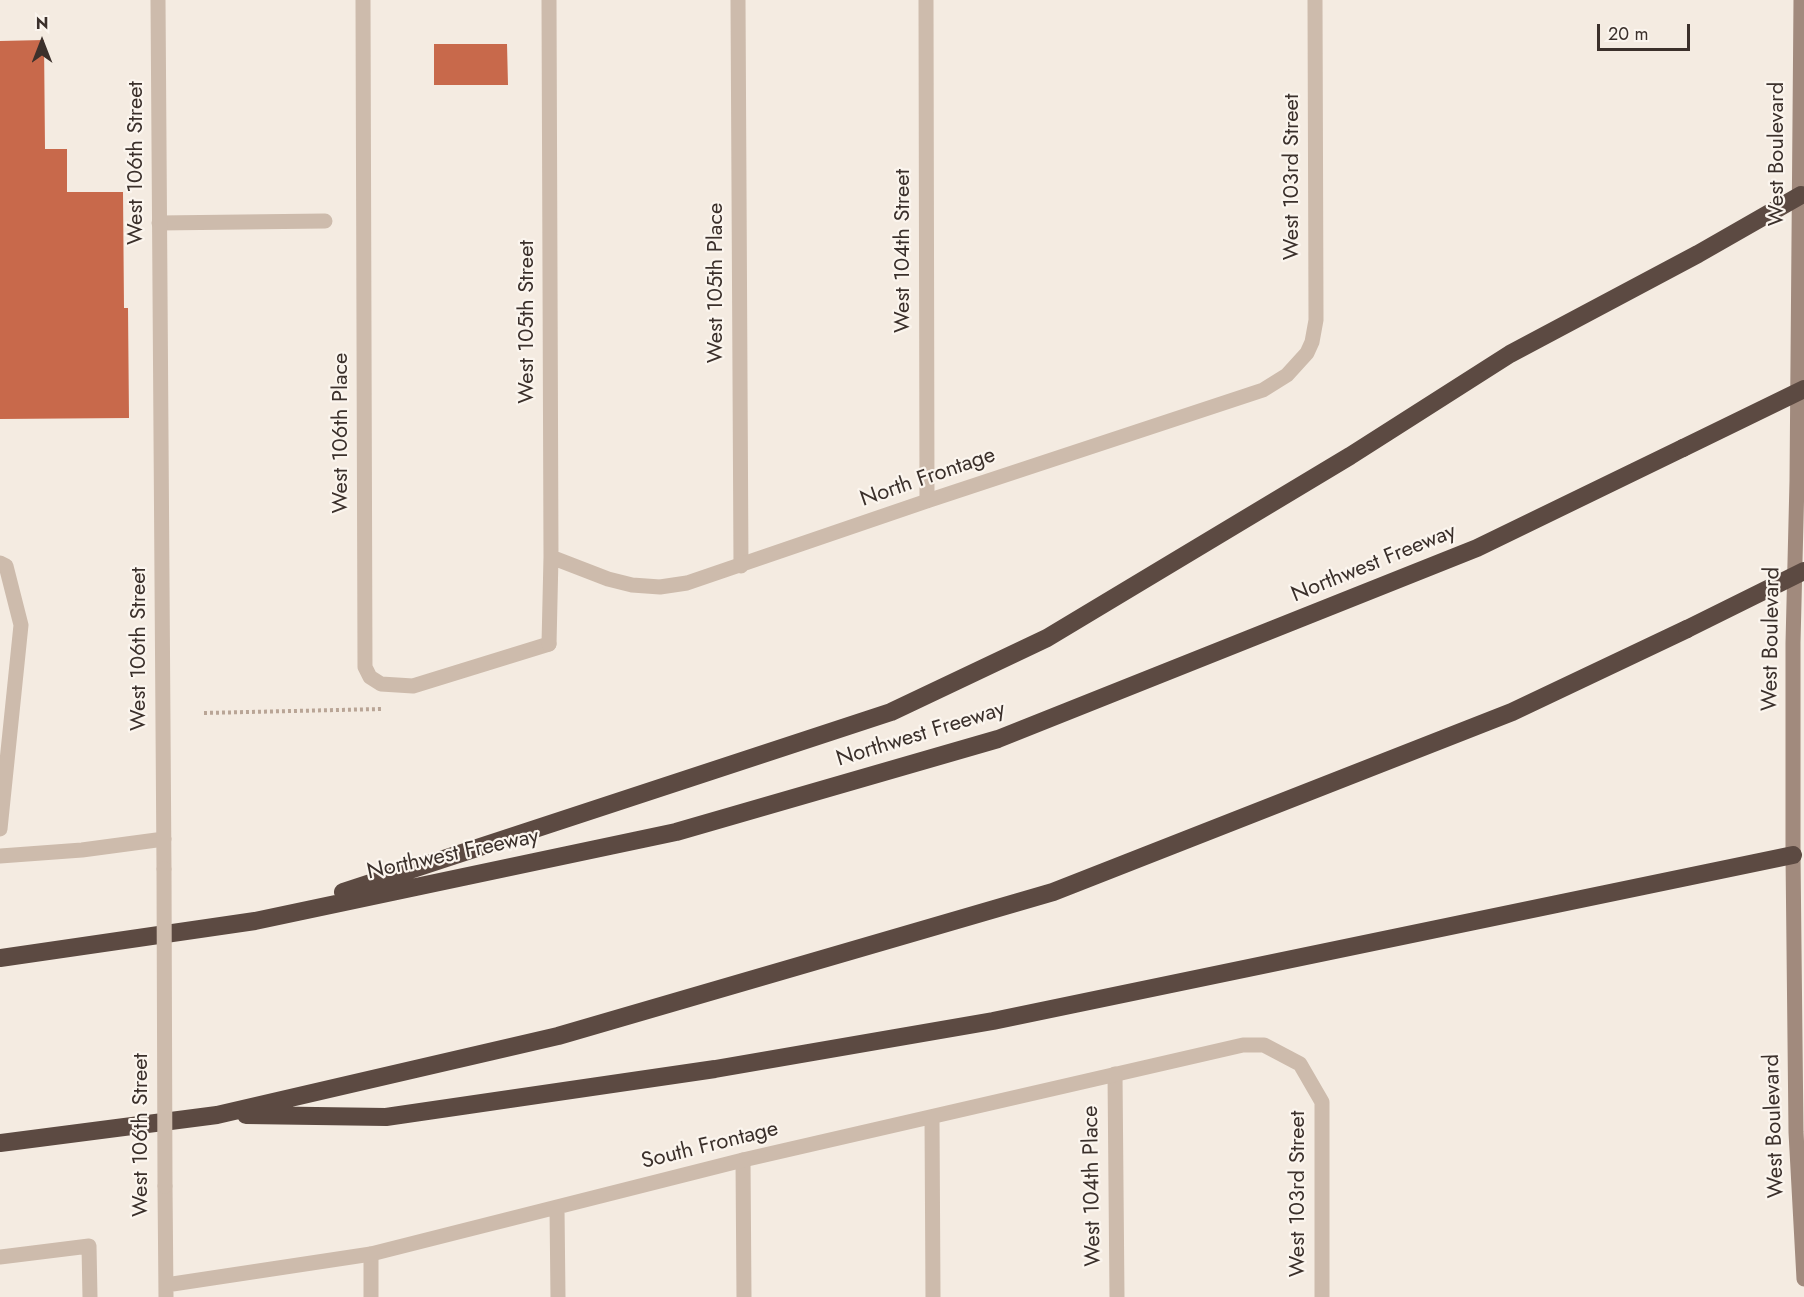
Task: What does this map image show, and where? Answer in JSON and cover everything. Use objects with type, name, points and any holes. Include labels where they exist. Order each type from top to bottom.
[{"type":"highway","points":[[255,921],[891,712],[1047,638],[1331,468],[1510,354],[1698,254],[1801,195]]},
{"type":"highway","name":"Northwest Freeway","points":[[0,958],[255,921],[676,832],[998,738],[1477,548],[1804,389]]},
{"type":"highway","points":[[0,1143],[217,1115],[558,1036],[1053,892],[1512,712],[1804,571]]},
{"type":"highway","points":[[217,1115],[386,1117],[715,1069],[993,1021],[1793,855]]},
{"type":"main road","name":"West Boulevard","points":[[1801,0],[1801,195],[1793,643],[1793,855],[1796,1132],[1804,1279]]},
{"type":"street","name":"West 106th Street","points":[[158,0],[166,1291]]},
{"type":"street","name":"West 106th Place","points":[[363,0],[365,667],[370,677],[381,684],[413,686],[549,644]]},
{"type":"street","name":"West 105th Street","points":[[549,0],[551,557],[549,644]]},
{"type":"street","name":"West 105th Place","points":[[738,0],[741,566]]},
{"type":"street","name":"West 104th Street","points":[[926,0],[927,501]]},
{"type":"street","name":"West 103rd Street","points":[[1306,353],[1315,331],[1317,309],[1315,0]]},
{"type":"street","points":[[159,223],[325,221]]},
{"type":"street","name":"North Frontage","points":[[551,557],[608,579],[646,587],[680,585],[1263,390],[1287,375],[1306,353]]},
{"type":"street","points":[[0,563],[6,566],[21,625],[0,829]]},
{"type":"street","points":[[0,856],[82,850],[164,839]]},
{"type":"street","name":"South Frontage","points":[[166,1291],[371,1254],[743,1160],[1243,1045],[1264,1045]]},
{"type":"street","name":"West 103rd Street","points":[[1264,1045],[1300,1064],[1322,1102],[1322,1297]]},
{"type":"street","name":"West 104th Place","points":[[1115,1074],[1117,1297]]},
{"type":"street","points":[[932,1117],[933,1297]]},
{"type":"street","points":[[743,1160],[744,1297]]},
{"type":"street","points":[[557,1208],[558,1297]]},
{"type":"street","points":[[0,1257],[88,1246],[90,1297]]},
{"type":"street","points":[[371,1254],[371,1297]]},
{"type":"path","points":[[204,713],[391,708]]},
{"type":"building","points":[[44,40],[45,149],[67,149],[67,192],[123,192],[124,308],[128,308],[129,418],[0,419],[0,41]]},
{"type":"building","points":[[434,44],[507,44],[508,85],[434,85]]}]
